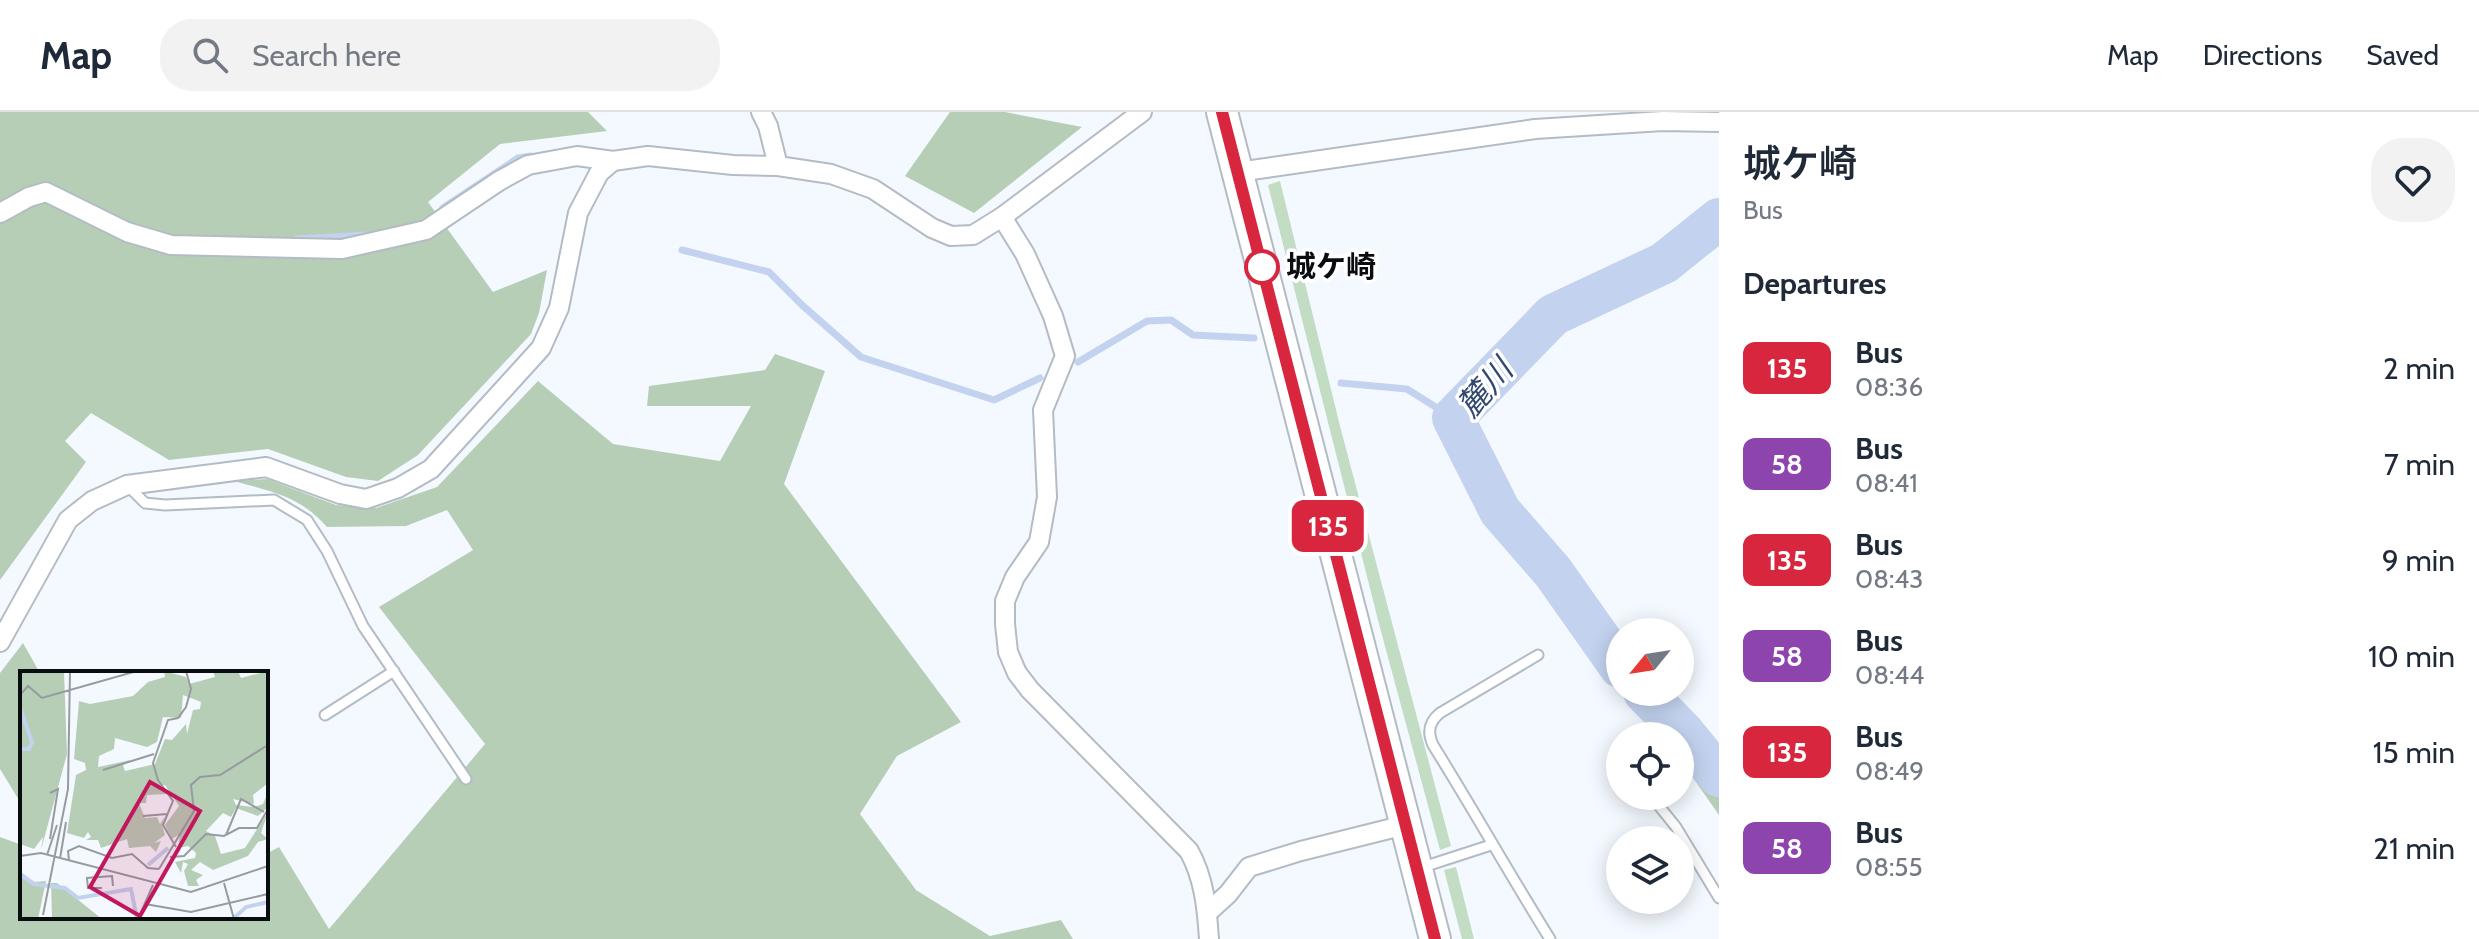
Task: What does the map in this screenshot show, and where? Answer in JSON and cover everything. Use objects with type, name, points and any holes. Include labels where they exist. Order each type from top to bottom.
[{"type":"main road","points":[[1222,112],[1435,939]]},
{"type":"street","points":[[761,112],[768,126],[778,166]]},
{"type":"street","points":[[0,213],[29,197],[46,192],[127,232],[171,245],[342,249],[426,230],[528,165],[577,156],[613,161],[648,156],[733,165],[778,166],[831,174],[873,189],[932,228],[951,236],[973,235],[1002,217],[1142,112]]},
{"type":"street","points":[[1238,172],[1532,121],[1712,122]]},
{"type":"street","points":[[0,642],[68,520],[92,501],[127,485],[266,467],[340,494],[366,499],[398,488],[431,469],[541,348],[559,308],[578,213],[599,173],[613,161]]},
{"type":"street","points":[[1002,217],[1025,254],[1047,303],[1065,356],[1043,410],[1047,497],[1039,542],[1015,577],[1005,601],[1008,652],[1017,673],[1030,690],[1189,851],[1199,871],[1209,939]]},
{"type":"street","points":[[1207,913],[1228,894],[1249,867],[1405,825]]},
{"type":"lane","points":[[127,485],[145,503],[165,505],[274,500],[307,520],[327,551],[363,626],[466,779]]},
{"type":"lane","points":[[1538,655],[1440,713],[1429,733],[1491,845],[1550,939]]},
{"type":"lane","points":[[325,715],[394,671]]},
{"type":"lane","points":[[1662,810],[1719,898]]},
{"type":"lane","points":[[1417,869],[1491,845]]},
{"type":"green space","points":[[0,112],[588,112],[607,131],[500,144],[428,202],[493,292],[547,270],[539,313],[531,334],[418,455],[378,481],[346,477],[268,449],[169,460],[91,413],[65,441],[86,462],[0,580]]},
{"type":"green space","points":[[950,112],[1005,112],[1082,127],[974,213],[905,176]]},
{"type":"green space","points":[[1280,181],[1340,426],[1451,846],[1440,850],[1379,624],[1268,185]]},
{"type":"green space","points":[[775,354],[825,371],[784,484],[961,722],[897,756],[860,814],[916,890],[990,936],[1061,920],[1073,939],[0,939],[0,837],[20,844],[20,919],[268,919],[268,853],[279,847],[329,929],[485,744],[379,607],[473,550],[447,510],[406,526],[327,527],[296,502],[234,481],[267,479],[336,505],[376,508],[437,487],[538,381],[613,444],[720,461],[751,406],[647,406],[649,386],[765,370]]},
{"type":"green space","points":[[23,643],[39,671],[20,671],[20,802],[0,769],[0,673]]},
{"type":"green space","points":[[1700,768],[1719,792],[1719,815],[1694,779],[1694,770]]},
{"type":"green space","points":[[1456,867],[1474,939],[1462,939],[1444,870]]},
{"type":"waterway","points":[[443,208],[518,158],[531,156]]},
{"type":"waterway","name":"麓川","points":[[1606,647],[1553,572],[1500,511],[1453,418],[1553,315],[1664,263],[1719,219]]},
{"type":"waterway","points":[[297,239],[368,235]]},
{"type":"waterway","points":[[682,250],[769,272],[861,357],[994,400],[1040,378]]},
{"type":"waterway","points":[[1078,362],[1147,321],[1171,320],[1193,335],[1254,338]]},
{"type":"waterway","points":[[1341,383],[1407,389],[1453,418]]},
{"type":"waterway","name":"麓川","points":[[1658,706],[1719,776]]},
{"type":"bus line","name":"135","points":[[1222,112],[1435,939]]},
{"type":"place","name":"城ケ崎","points":[[1262,267]]}]
